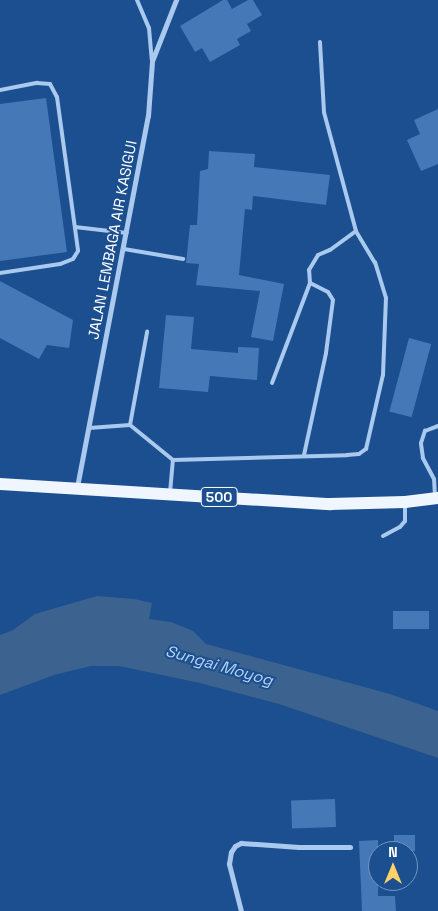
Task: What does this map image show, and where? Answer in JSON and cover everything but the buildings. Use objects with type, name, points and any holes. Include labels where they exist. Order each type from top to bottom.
[{"type":"main road","name":"500","points":[[0,484],[330,504],[405,502],[436,499]]},
{"type":"street","name":"JALAN LEMBAGA AIR KASIGUI","points":[[77,488],[148,116],[152,60],[176,0]]},
{"type":"street","points":[[242,911],[229,864],[231,852],[235,846],[242,843],[299,847],[350,847]]},
{"type":"lane","points":[[137,0],[149,28],[152,60]]},
{"type":"lane","points":[[89,428],[130,425],[173,460],[359,454],[366,449],[383,374],[386,298],[375,262],[356,231],[324,112],[320,42]]},
{"type":"lane","points":[[0,90],[37,84],[50,84],[57,97],[78,251],[72,259],[60,264],[0,273]]},
{"type":"lane","points":[[75,227],[127,233]]},
{"type":"lane","points":[[272,383],[310,283],[309,270],[318,255],[330,250],[356,231]]},
{"type":"lane","points":[[124,249],[183,259]]},
{"type":"lane","points":[[304,455],[333,310],[333,300],[328,292],[310,283]]},
{"type":"lane","points":[[130,425],[147,332]]},
{"type":"lane","points":[[436,499],[434,480],[423,458],[421,443],[425,431],[438,426]]},
{"type":"lane","points":[[170,494],[173,460]]},
{"type":"lane","points":[[383,536],[400,527],[405,521],[405,502]]},
{"type":"water","name":"Sungai Moyog","points":[[97,596],[134,599],[152,603],[149,619],[171,622],[193,631],[206,644],[390,694],[438,711],[438,758],[279,704],[200,683],[119,666],[91,666],[54,675],[0,695],[0,635],[13,630],[35,614]]}]
